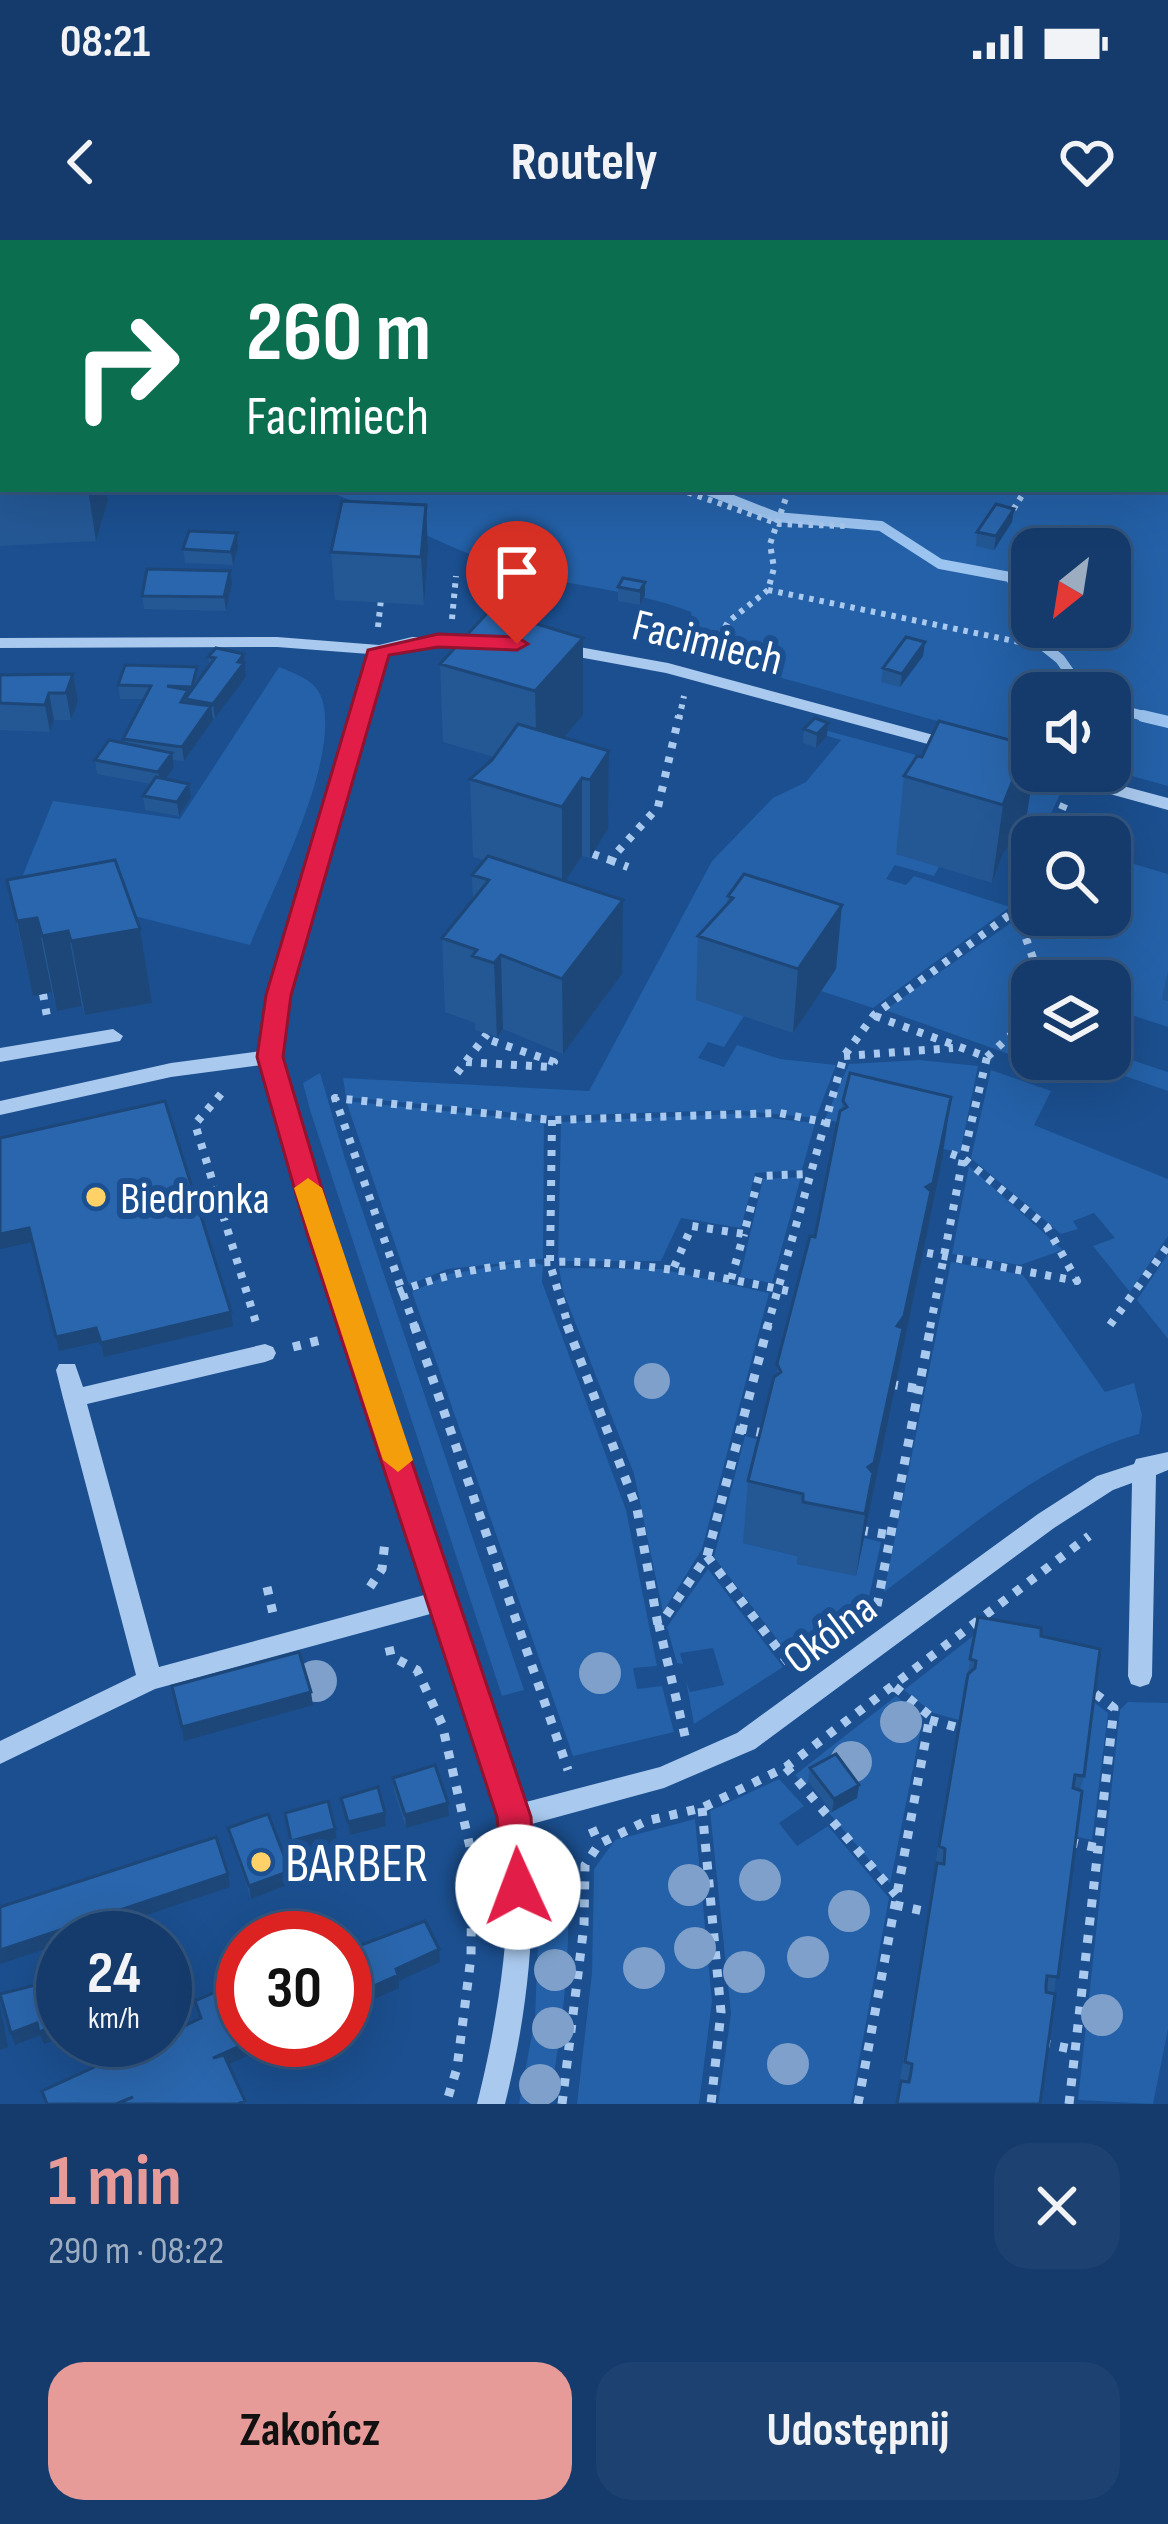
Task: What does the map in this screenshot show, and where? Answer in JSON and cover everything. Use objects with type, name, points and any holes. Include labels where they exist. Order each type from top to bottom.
[{"type":"street","points":[[0,643],[295,642],[379,650],[412,642],[508,643]]},
{"type":"street","name":"Facimiech","points":[[545,646],[967,749]]},
{"type":"street","points":[[379,650],[278,995],[270,1057],[321,1233],[514,1817],[519,1852],[516,1954],[491,2104]]},
{"type":"street","points":[[1124,792],[1168,804]]},
{"type":"street","points":[[0,1055],[113,1036]]},
{"type":"street","points":[[0,1108],[171,1070],[270,1057]]},
{"type":"street","points":[[74,1398],[265,1353]]},
{"type":"street","points":[[67,1370],[149,1680]]},
{"type":"street","points":[[1139,1676],[1143,1512],[1156,1463]]},
{"type":"street","name":"Okólna","points":[[514,1817],[705,1762],[764,1730],[1046,1521],[1105,1483],[1156,1463]]},
{"type":"street","points":[[0,1753],[149,1680],[445,1600]]},
{"type":"path","points":[[687,492],[779,524],[845,526]]},
{"type":"path","points":[[610,860],[658,807],[690,682],[728,622],[768,590],[774,568],[770,544],[789,492]]},
{"type":"path","points":[[1007,521],[1024,492]]},
{"type":"path","points":[[768,590],[880,608],[969,638],[1011,642]]},
{"type":"path","points":[[454,597],[465,599]]},
{"type":"path","points":[[378,623],[380,599]]},
{"type":"path","points":[[593,854],[628,867]]},
{"type":"path","points":[[659,1627],[707,1556],[820,1122],[844,1056],[874,1016],[1011,914]]},
{"type":"path","points":[[43,994],[50,1029]]},
{"type":"path","points":[[874,1016],[987,1057]]},
{"type":"path","points":[[876,1608],[963,1158],[987,1057],[1011,1035]]},
{"type":"path","points":[[457,1073],[486,1036],[554,1062],[550,1067],[466,1062]]},
{"type":"path","points":[[844,1056],[961,1047]]},
{"type":"path","points":[[220,1094],[195,1124],[265,1353]]},
{"type":"path","points":[[598,1844],[398,1292],[335,1098],[552,1120],[780,1113],[862,1131]]},
{"type":"path","points":[[552,1120],[550,1264],[555,1292],[637,1509],[685,1737]]},
{"type":"path","points":[[917,1251],[1077,1280],[1069,1250],[992,1176],[963,1158],[925,1144]]},
{"type":"path","points":[[731,1280],[759,1176],[825,1168]]},
{"type":"path","points":[[674,1267],[692,1226],[744,1234]]},
{"type":"path","points":[[1110,1325],[1168,1246]]},
{"type":"path","points":[[398,1292],[449,1271],[528,1260],[674,1267],[809,1296]]},
{"type":"path","points":[[328,1339],[334,1361]]},
{"type":"path","points":[[890,1384],[919,1389]]},
{"type":"path","points":[[739,1429],[775,1436]]},
{"type":"path","points":[[562,2104],[584,1925],[584,1865],[598,1844],[646,1821],[702,1808],[786,1767],[992,1615],[1106,1522],[1143,1512]]},
{"type":"path","points":[[379,1520],[385,1543],[382,1569],[369,1586],[391,1656],[417,1670],[442,1724],[472,1856],[471,1958],[457,2068],[446,2104]]},
{"type":"path","points":[[860,1530],[890,1535]]},
{"type":"path","points":[[707,1556],[794,1671]]},
{"type":"path","points":[[267,1586],[274,1620]]},
{"type":"path","points":[[992,1615],[1009,1628]]},
{"type":"path","points":[[1070,2104],[1114,1708],[1079,1681]]},
{"type":"path","points":[[895,1687],[929,1720],[963,1729]]},
{"type":"path","points":[[858,2104],[929,1720]]},
{"type":"path","points":[[786,1767],[896,1900],[933,1913]]},
{"type":"path","points":[[702,1808],[721,2012],[711,2104]]},
{"type":"path","points":[[1058,1840],[1098,1848]]},
{"type":"path","points":[[1031,2040],[1076,2050]]},
{"type":"shaded area","points":[[330,492],[1168,492],[1168,786],[1131,776],[1131,672],[1011,672],[1011,741],[695,654],[691,612],[502,566]]},
{"type":"shaded area","points":[[279,667],[305,679],[322,699],[322,755],[302,823],[250,945],[18,887],[53,801],[180,819]]},
{"type":"shaded area","points":[[817,728],[1011,781],[1011,792],[1060,794],[1050,816],[1011,816],[1011,828],[896,854],[940,865],[934,876],[895,865],[886,879],[906,885],[914,876],[1010,907],[873,1008],[821,991],[835,969],[696,999],[744,1016],[724,1047],[708,1042],[698,1058],[724,1067],[737,1045],[780,1059],[836,1065],[816,1118],[733,1110],[546,1116],[346,1097],[343,1078],[589,1091],[712,861],[773,798],[806,782],[841,740],[814,732]]},
{"type":"shaded area","points":[[1131,863],[1168,874],[1168,987],[1162,999],[1168,1001],[1168,1027],[1131,1015],[1131,960],[1011,960],[1011,1055],[885,1010],[1011,921],[1011,936],[1131,936]]},
{"type":"shaded area","points":[[920,1060],[978,1066],[960,1153],[825,1119],[849,1064]]},
{"type":"shaded area","points":[[1131,1060],[1168,1072],[1168,1091],[1131,1078]]},
{"type":"shaded area","points":[[991,1070],[1051,1091],[1034,1125],[1168,1179],[1168,1236],[1130,1292],[1093,1246],[1115,1238],[1094,1213],[1073,1221],[1078,1229],[1061,1234],[971,1158]]},
{"type":"shaded area","points":[[320,1073],[524,1690],[502,1696],[310,1110],[303,1083]]},
{"type":"shaded area","points":[[346,1101],[544,1121],[543,1259],[447,1269],[409,1285]]},
{"type":"shaded area","points":[[732,1114],[815,1123],[802,1170],[755,1173],[741,1228],[681,1218],[661,1261],[558,1261],[561,1122]]},
{"type":"shaded area","points":[[969,1166],[1063,1250],[1020,1265],[952,1254]]},
{"type":"shaded area","points":[[801,1177],[772,1283],[740,1277],[763,1179]]},
{"type":"shaded area","points":[[1168,1254],[1168,1339],[1137,1300]]},
{"type":"shaded area","points":[[528,1261],[543,1265],[542,1282],[626,1510],[657,1666],[633,1668],[637,1689],[662,1686],[674,1732],[573,1756],[412,1292],[449,1274]]},
{"type":"shaded area","points":[[951,1262],[1023,1275],[1105,1392],[1134,1383],[1142,1415],[1139,1434],[1103,1446],[1037,1480],[884,1592]]},
{"type":"shaded area","points":[[559,1268],[661,1269],[769,1293],[702,1549],[663,1612],[634,1474],[563,1291]]},
{"type":"shaded area","points":[[745,1436],[768,1442],[744,1543],[797,1556],[797,1564],[856,1575],[864,1538],[881,1542],[867,1606],[793,1660],[714,1557]]},
{"type":"shaded area","points":[[708,1569],[783,1667],[694,1724],[686,1681],[690,1692],[724,1685],[713,1648],[680,1653],[683,1664],[677,1663],[667,1627]]},
{"type":"shaded area","points":[[991,1622],[1108,1713],[1092,1840],[1069,1835],[966,1678],[959,1720],[933,1713],[904,1690]]},
{"type":"shaded area","points":[[896,1696],[923,1718],[890,1884],[829,1813],[856,1798],[809,1781],[805,1785],[795,1775]]},
{"type":"shaded area","points":[[1128,1702],[1168,1703],[1168,2029],[1153,2104],[1078,2100],[1120,1710]]},
{"type":"shaded area","points":[[779,1779],[804,1806],[779,1823],[797,1846],[828,1826],[889,1898],[851,2104],[718,2104],[731,2014],[710,1811]]},
{"type":"shaded area","points":[[695,1819],[712,2001],[699,2104],[577,2104],[592,1973],[594,1869],[615,1840]]},
{"type":"shaded area","points":[[562,1839],[568,1939],[549,2104],[519,2104],[535,2018],[541,1867]]},
{"type":"building","points":[[342,501],[426,505],[421,557],[331,552]]},
{"type":"building","points":[[996,504],[1014,509],[996,536],[977,532]]},
{"type":"building","points":[[189,531],[237,533],[231,552],[183,549]]},
{"type":"building","points":[[147,569],[230,571],[224,597],[142,596]]},
{"type":"building","points":[[623,578],[645,582],[640,591],[618,587]]},
{"type":"building","points":[[490,610],[583,638],[535,691],[440,664]]},
{"type":"building","points":[[906,637],[925,642],[902,674],[883,668]]},
{"type":"building","points":[[216,648],[244,654],[238,662],[244,663],[213,704],[185,699],[215,658],[208,657]]},
{"type":"building","points":[[125,665],[197,667],[192,687],[167,686],[188,690],[181,702],[211,706],[182,747],[123,739],[151,686],[118,685]]},
{"type":"building","points":[[73,674],[66,693],[49,693],[45,705],[0,703],[0,675]]},
{"type":"building","points":[[815,718],[828,723],[817,734],[804,729]]},
{"type":"building","points":[[939,721],[1011,740],[1011,785],[1003,805],[904,776],[917,756],[922,757]]},
{"type":"building","points":[[518,724],[609,751],[590,780],[582,778],[562,807],[470,779],[492,760]]},
{"type":"building","points":[[109,740],[172,753],[158,772],[95,760]]},
{"type":"building","points":[[156,777],[189,784],[177,802],[143,796]]},
{"type":"building","points":[[488,856],[623,900],[562,979],[501,955],[494,963],[472,956],[477,950],[442,938],[489,880],[472,875]]},
{"type":"building","points":[[115,860],[140,929],[71,941],[68,931],[42,936],[37,918],[17,921],[7,880]]},
{"type":"building","points":[[744,874],[842,905],[798,969],[698,936],[733,898],[728,896]]},
{"type":"building","points":[[850,1073],[951,1097],[933,1183],[926,1187],[931,1191],[904,1316],[897,1326],[903,1328],[874,1463],[868,1467],[873,1473],[865,1514],[803,1502],[803,1494],[748,1481],[774,1377],[781,1372],[777,1364],[810,1236],[815,1237],[840,1111],[847,1107],[843,1101]]},
{"type":"building","name":"Biedronka","points":[[165,1101],[231,1312],[101,1343],[96,1328],[56,1337],[29,1228],[0,1234],[0,1138]]},
{"type":"building","points":[[978,1617],[1041,1628],[1041,1636],[1100,1649],[1084,1776],[1075,1775],[1073,1788],[1082,1791],[1058,1977],[1047,1976],[1046,1992],[1055,1994],[1040,2104],[897,2104],[901,2081],[909,2082],[911,2072],[912,2064],[905,2062],[937,1863],[944,1864],[945,1849],[939,1846],[968,1674],[975,1668],[976,1661],[970,1659]]},
{"type":"building","points":[[299,1652],[311,1692],[182,1727],[172,1686]]},
{"type":"building","points":[[836,1754],[859,1785],[834,1799],[810,1768]]},
{"type":"building","points":[[435,1765],[448,1803],[405,1815],[393,1778]]},
{"type":"building","points":[[378,1787],[385,1813],[348,1822],[341,1798]]},
{"type":"building","points":[[328,1801],[335,1829],[291,1841],[285,1813]]},
{"type":"building","name":"BARBER","points":[[268,1814],[290,1871],[249,1886],[228,1828]]},
{"type":"building","points":[[216,1837],[228,1874],[117,1911],[36,1911],[36,1938],[0,1950],[0,1907]]},
{"type":"building","points":[[425,1921],[439,1949],[396,1969],[398,1975],[372,1987],[372,1941]]},
{"type":"building","points":[[36,1985],[36,2023],[11,2033],[0,1994]]},
{"type":"building","points":[[216,1992],[213,2058],[216,2067],[229,2067],[245,2101],[118,2104],[133,2097],[116,2104],[47,2104],[42,2091],[95,2067],[192,2067],[192,2022],[201,2018],[195,2001]]},
{"type":"waterway","points":[[713,492],[776,517],[881,526],[940,564],[1010,577],[1020,593],[1026,632],[1069,672]]},
{"type":"waterway","points":[[1131,713],[1150,718]]},
{"type":"waterway","points":[[1143,716],[1150,718]]},
{"type":"waterway","points":[[1150,718],[1168,722]]},
{"type":"waterway","points":[[1150,718],[1155,719]]},
{"type":"slow traffic","points":[[308,1188],[398,1460]]},
{"type":"place","name":"Biedronka","points":[[96,1197]]},
{"type":"place","name":"BARBER","points":[[261,1862]]},
{"type":"route","points":[[517,644],[438,640],[379,650],[278,995],[270,1057],[321,1233],[514,1817],[518,1887]]}]
